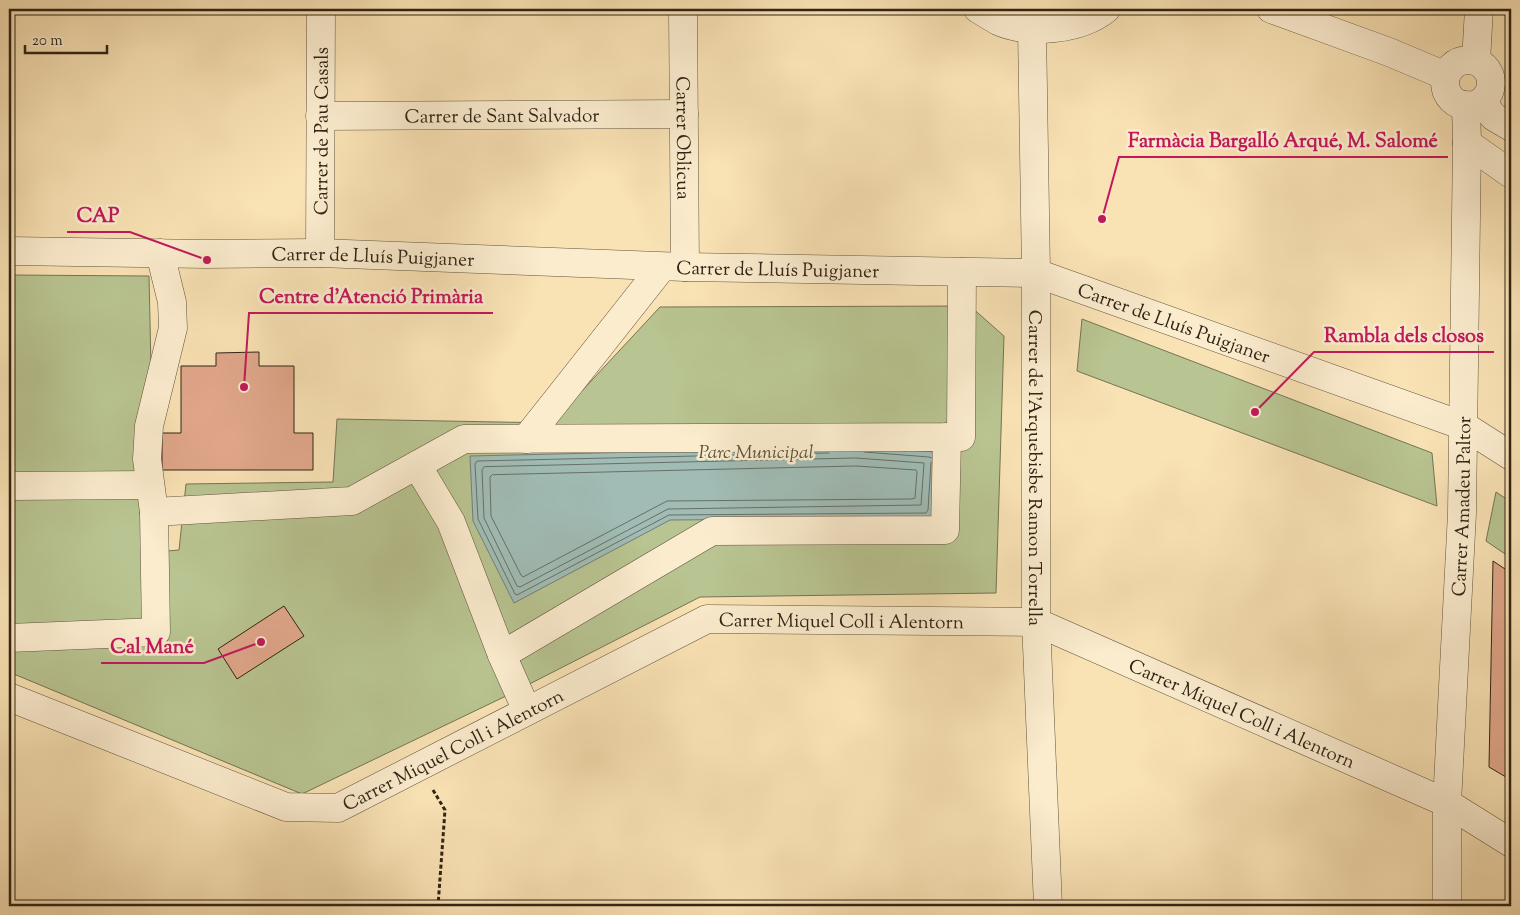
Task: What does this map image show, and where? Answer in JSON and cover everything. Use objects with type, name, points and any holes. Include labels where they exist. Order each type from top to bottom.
[{"type":"street","name":"Carrer de Pau Casals","points":[[320,253],[321,9]]},
{"type":"street","name":"Carrer Oblicua","points":[[674,267],[684,114],[683,9]]},
{"type":"street","points":[[978,9],[1000,21],[1032,29],[1067,27],[1099,14],[1106,9]]},
{"type":"street","points":[[1271,9],[1389,52],[1446,76]]},
{"type":"street","points":[[1476,61],[1479,9]]},
{"type":"street","name":"Carrer de l'Arquebisbe Ramon Torrella","points":[[1032,29],[1036,273],[1036,622],[1048,906]]},
{"type":"street","points":[[1473,103],[1488,93],[1491,88],[1490,78],[1484,66],[1476,61],[1466,60],[1459,62],[1450,69],[1446,76],[1445,85],[1448,94],[1457,102],[1473,103],[1511,128]]},
{"type":"street","name":"Carrer Amadeu Paltor","points":[[1447,906],[1447,803],[1462,513],[1467,144],[1473,103]]},
{"type":"street","name":"Carrer de Sant Salvador","points":[[320,116],[684,114]]},
{"type":"street","points":[[1467,144],[1511,174]]},
{"type":"street","name":"Carrer de Lluís Puigjaner","points":[[9,251],[160,254],[320,253],[674,267],[1036,273],[1464,426],[1511,456]]},
{"type":"street","points":[[9,638],[156,632],[154,512],[147,459],[150,426],[173,328],[172,302],[160,254]]},
{"type":"street","points":[[526,439],[674,267]]},
{"type":"street","points":[[154,512],[352,501],[464,439],[961,437],[962,272]]},
{"type":"street","points":[[502,655],[712,531],[945,530],[948,437]]},
{"type":"street","points":[[418,465],[451,522],[502,655],[527,711]]},
{"type":"street","points":[[9,486],[150,485]]},
{"type":"street","name":"Carrer Miquel Coll i Alentorn","points":[[9,697],[286,807],[338,808],[707,619],[1036,622],[1447,803],[1511,843]]},
{"type":"path","points":[[429,783],[445,810],[438,906]]},
{"type":"green space","name":"Parc Municipal","points":[[9,275],[149,276],[155,552],[179,550],[186,484],[333,482],[337,419],[552,423],[660,307],[970,306],[1004,336],[996,593],[700,597],[506,696],[302,794],[9,672]]},
{"type":"green space","points":[[1082,319],[1432,453],[1437,506],[1077,371]]},
{"type":"green space","points":[[1496,492],[1511,502],[1511,558],[1486,541]]},
{"type":"water","points":[[856,447],[937,452],[932,518],[670,520],[514,603],[473,521],[470,456]]},
{"type":"building","points":[[259,352],[259,366],[294,366],[294,433],[313,433],[313,470],[162,470],[162,433],[181,433],[181,366],[216,366],[216,353]]},
{"type":"building","points":[[1493,561],[1511,573],[1511,780],[1489,767]]},
{"type":"building","points":[[284,606],[304,636],[237,679],[218,649]]},
{"type":"place","name":"Farmàcia Bargalló Arqué, M. Salomé","points":[[1102,219]]},
{"type":"place","name":"CAP","points":[[207,260]]},
{"type":"place","name":"Centre d'Atenció Primària","points":[[244,387]]},
{"type":"place","name":"Rambla dels closos","points":[[1255,412]]},
{"type":"place","name":"Cal Mané","points":[[261,642]]}]
